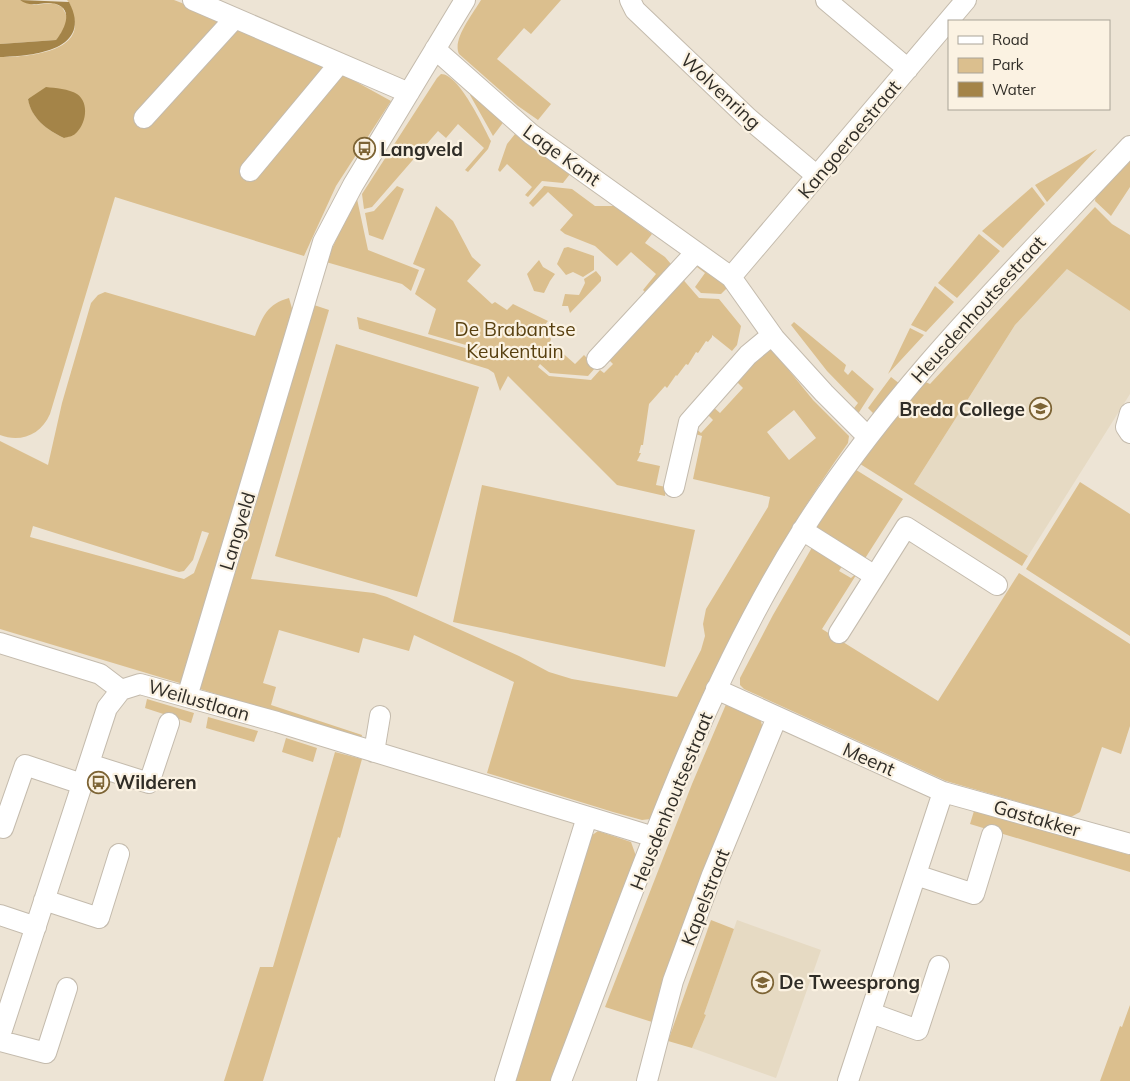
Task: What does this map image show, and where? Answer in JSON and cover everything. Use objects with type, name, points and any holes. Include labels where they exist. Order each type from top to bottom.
[{"type":"street","points":[[193,0],[409,93],[465,0]]},
{"type":"street","name":"Wolvenring","points":[[630,0],[635,10],[748,118],[817,176]]},
{"type":"street","points":[[826,0],[908,69]]},
{"type":"street","name":"Kangoeroestraat","points":[[949,20],[966,0]]},
{"type":"street","points":[[144,118],[235,18]]},
{"type":"street","name":"Kangoeroestraat","points":[[731,278],[948,21]]},
{"type":"street","name":"Lage Kant","points":[[436,49],[531,134],[731,278],[772,335],[824,393],[868,437]]},
{"type":"street","points":[[250,171],[339,64]]},
{"type":"street","name":"Langveld","points":[[187,697],[323,242],[353,185],[409,93]]},
{"type":"street","name":"Heusdenhoutsestraat","points":[[561,1081],[654,837],[716,689],[740,639],[802,530],[868,437],[916,376],[965,320],[1130,146]]},
{"type":"street","points":[[597,359],[696,252]]},
{"type":"street","points":[[674,487],[688,422],[748,355],[772,335]]},
{"type":"street","points":[[1130,413],[1126,427],[1130,433]]},
{"type":"street","points":[[839,633],[906,527],[997,584]]},
{"type":"street","points":[[802,530],[875,576]]},
{"type":"street","name":"Weilustlaan","points":[[0,643],[100,674],[121,690],[140,684],[374,752],[654,837]]},
{"type":"street","name":"Meent","points":[[716,689],[943,792]]},
{"type":"street","points":[[0,1036],[107,708],[121,690]]},
{"type":"street","points":[[374,752],[380,716]]},
{"type":"street","name":"Kapelstraat","points":[[647,1081],[673,980],[712,875],[777,717]]},
{"type":"street","points":[[89,764],[149,783],[169,723]]},
{"type":"street","points":[[3,828],[25,765],[82,784]]},
{"type":"street","points":[[848,1081],[943,792]]},
{"type":"street","name":"Gastakker","points":[[943,792],[1130,844]]},
{"type":"street","points":[[505,1081],[587,817]]},
{"type":"street","points":[[916,875],[974,894],[992,836]]},
{"type":"street","points":[[44,900],[99,918],[119,854]]},
{"type":"street","points":[[0,915],[36,927]]},
{"type":"street","points":[[871,1014],[918,1030],[939,966]]},
{"type":"street","points":[[0,1040],[46,1053],[67,988]]},
{"type":"shaded area","name":"Breda College","points":[[1068,268],[1130,311],[1130,394],[1028,556],[914,484],[1015,325]]},
{"type":"shaded area","name":"De Tweesprong","points":[[737,920],[821,950],[776,1078],[692,1048],[706,1015],[704,1014]]},
{"type":"green space","points":[[0,0],[20,0],[34,5],[53,3],[62,7],[68,18],[66,27],[56,40],[0,44]]},
{"type":"green space","points":[[67,0],[174,0],[223,19],[342,74],[391,101],[336,186],[304,256],[115,197],[50,414],[35,432],[15,438],[0,435],[0,57],[23,56],[49,51],[61,46],[70,39],[74,30],[74,18]],"holes":[[[28,98],[64,138],[52,131],[36,117],[32,112]]]},
{"type":"green space","points":[[481,0],[561,0],[531,34],[524,28],[497,59],[551,104],[538,120],[518,106],[459,54],[458,41]]},
{"type":"green space","points":[[441,74],[448,76],[455,82],[470,102],[491,141],[488,149],[468,172],[465,170],[484,148],[458,124],[446,138],[438,131],[372,207],[364,209],[362,194]]},
{"type":"green space","points":[[473,92],[505,120],[493,136],[470,95]]},
{"type":"green space","points":[[515,134],[570,174],[563,183],[542,181],[528,197],[525,195],[532,187],[507,164],[500,172],[498,170],[507,144]]},
{"type":"green space","points":[[1097,149],[1047,202],[1035,185]]},
{"type":"green space","points":[[1130,154],[1130,187],[1111,216],[1095,201],[1096,192]]},
{"type":"green space","points":[[397,186],[404,189],[383,240],[369,235],[365,213],[374,211]]},
{"type":"green space","points":[[544,186],[572,189],[595,206],[614,206],[652,234],[645,243],[665,257],[676,270],[649,296],[643,290],[656,274],[631,252],[617,266],[595,246],[565,234],[560,230],[573,215],[548,192],[533,207],[529,203]]},
{"type":"green space","points":[[1032,187],[1045,204],[1003,248],[982,231]]},
{"type":"green space","points":[[355,197],[368,250],[419,270],[411,291],[402,284],[326,262]]},
{"type":"green space","name":"De Brabantse Keukentuin","points":[[436,206],[453,221],[472,257],[481,265],[467,281],[492,304],[495,302],[507,310],[513,304],[548,321],[542,328],[551,339],[550,342],[575,364],[584,355],[596,367],[588,376],[550,373],[540,364],[538,367],[549,376],[591,380],[600,370],[604,373],[613,364],[605,356],[680,276],[699,298],[719,299],[741,326],[737,345],[732,351],[712,335],[698,353],[696,352],[688,365],[686,364],[676,375],[667,388],[665,386],[649,404],[643,445],[641,445],[639,453],[641,453],[637,461],[660,466],[656,485],[666,487],[665,496],[617,485],[508,376],[500,391],[494,373],[488,369],[359,329],[357,317],[486,354],[483,350],[428,334],[436,309],[415,294],[425,269],[413,264]]},
{"type":"green space","points":[[1095,207],[1112,224],[1130,235],[1130,311],[1067,269],[1015,325],[914,484],[1028,556],[1022,566],[857,462],[921,380],[930,384]]},
{"type":"green space","points":[[979,234],[1000,251],[957,298],[938,283]]},
{"type":"green space","points":[[568,247],[594,256],[594,270],[583,277],[573,272],[566,275],[557,264],[564,248]]},
{"type":"green space","points":[[539,260],[543,267],[555,274],[544,293],[534,291],[527,274]]},
{"type":"green space","points":[[700,264],[728,287],[721,294],[701,293],[695,287],[705,273],[697,267]]},
{"type":"green space","points":[[596,271],[601,277],[601,281],[570,313],[568,306],[562,306],[565,294],[579,295],[585,283],[584,279]]},
{"type":"green space","points":[[935,286],[954,302],[926,332],[911,325]]},
{"type":"green space","points":[[105,292],[255,336],[263,317],[271,307],[289,298],[293,312],[183,684],[0,629],[0,441],[48,465],[62,403],[91,303],[98,295]],"holes":[[[33,526],[179,572],[184,571],[193,560],[202,531],[209,533],[194,573],[184,579],[30,537]]]},
{"type":"green space","points":[[314,305],[329,310],[251,579],[374,593],[387,597],[519,656],[549,672],[572,679],[677,697],[701,650],[705,636],[703,624],[706,609],[768,507],[770,497],[693,479],[702,436],[692,433],[693,426],[701,433],[713,420],[705,412],[712,406],[720,413],[743,388],[735,380],[770,347],[813,400],[849,436],[848,443],[790,532],[738,625],[692,721],[651,819],[642,820],[613,812],[487,773],[514,682],[414,635],[409,651],[363,638],[359,653],[279,630],[263,683],[276,687],[271,705],[362,735],[361,739],[200,689]],"holes":[[[794,410],[816,438],[789,460],[767,432]]]},
{"type":"green space","points":[[794,322],[846,365],[844,371],[848,375],[852,370],[874,389],[856,417],[851,412],[858,403],[827,371],[791,325]]},
{"type":"green space","points":[[910,328],[924,335],[888,374]]},
{"type":"green space","points":[[336,344],[479,387],[417,597],[275,556]]},
{"type":"green space","points":[[891,377],[900,384],[875,415],[868,408]]},
{"type":"green space","points":[[853,468],[903,499],[864,560],[813,527]]},
{"type":"green space","points":[[1080,482],[1130,514],[1130,636],[1026,569]]},
{"type":"green space","points":[[482,485],[695,530],[665,667],[453,622]]},
{"type":"green space","points":[[814,544],[844,563],[839,571],[851,578],[858,572],[822,629],[938,701],[1019,573],[1130,644],[1130,726],[1121,754],[1102,747],[1080,812],[1071,817],[946,781],[744,689],[740,685],[740,678],[773,615]]},
{"type":"green space","points":[[147,699],[194,713],[191,723],[145,708]]},
{"type":"green space","points":[[727,702],[760,718],[763,729],[652,1022],[605,1007],[692,784]]},
{"type":"green space","points":[[208,717],[258,731],[254,742],[206,728]]},
{"type":"green space","points":[[286,738],[317,748],[313,762],[282,752]]},
{"type":"green space","points":[[335,752],[362,759],[340,838],[338,837],[263,1081],[224,1081],[260,967],[273,967]]},
{"type":"green space","points":[[974,811],[1130,855],[1130,872],[970,824]]},
{"type":"green space","points":[[598,831],[631,842],[636,856],[554,1081],[514,1081],[588,838]]},
{"type":"green space","points":[[711,920],[734,929],[704,1014],[706,1015],[692,1048],[668,1041]]},
{"type":"green space","points":[[1130,1005],[1130,1081],[1100,1081],[1120,1026],[1122,1027]]},
{"type":"water","points":[[20,0],[69,2],[75,18],[74,31],[67,40],[57,47],[43,52],[0,57],[0,44],[56,40],[63,30],[66,13],[59,5],[51,3],[28,4]]},
{"type":"water","points":[[46,87],[70,91],[77,94],[84,103],[84,120],[74,135],[64,138],[58,135],[41,123],[32,112],[28,99]]},
{"type":"place","name":"Langveld","points":[[364,149]]},
{"type":"place","name":"Breda College","points":[[1041,409]]},
{"type":"place","name":"Wilderen","points":[[98,782]]},
{"type":"place","name":"De Tweesprong","points":[[763,982]]}]
